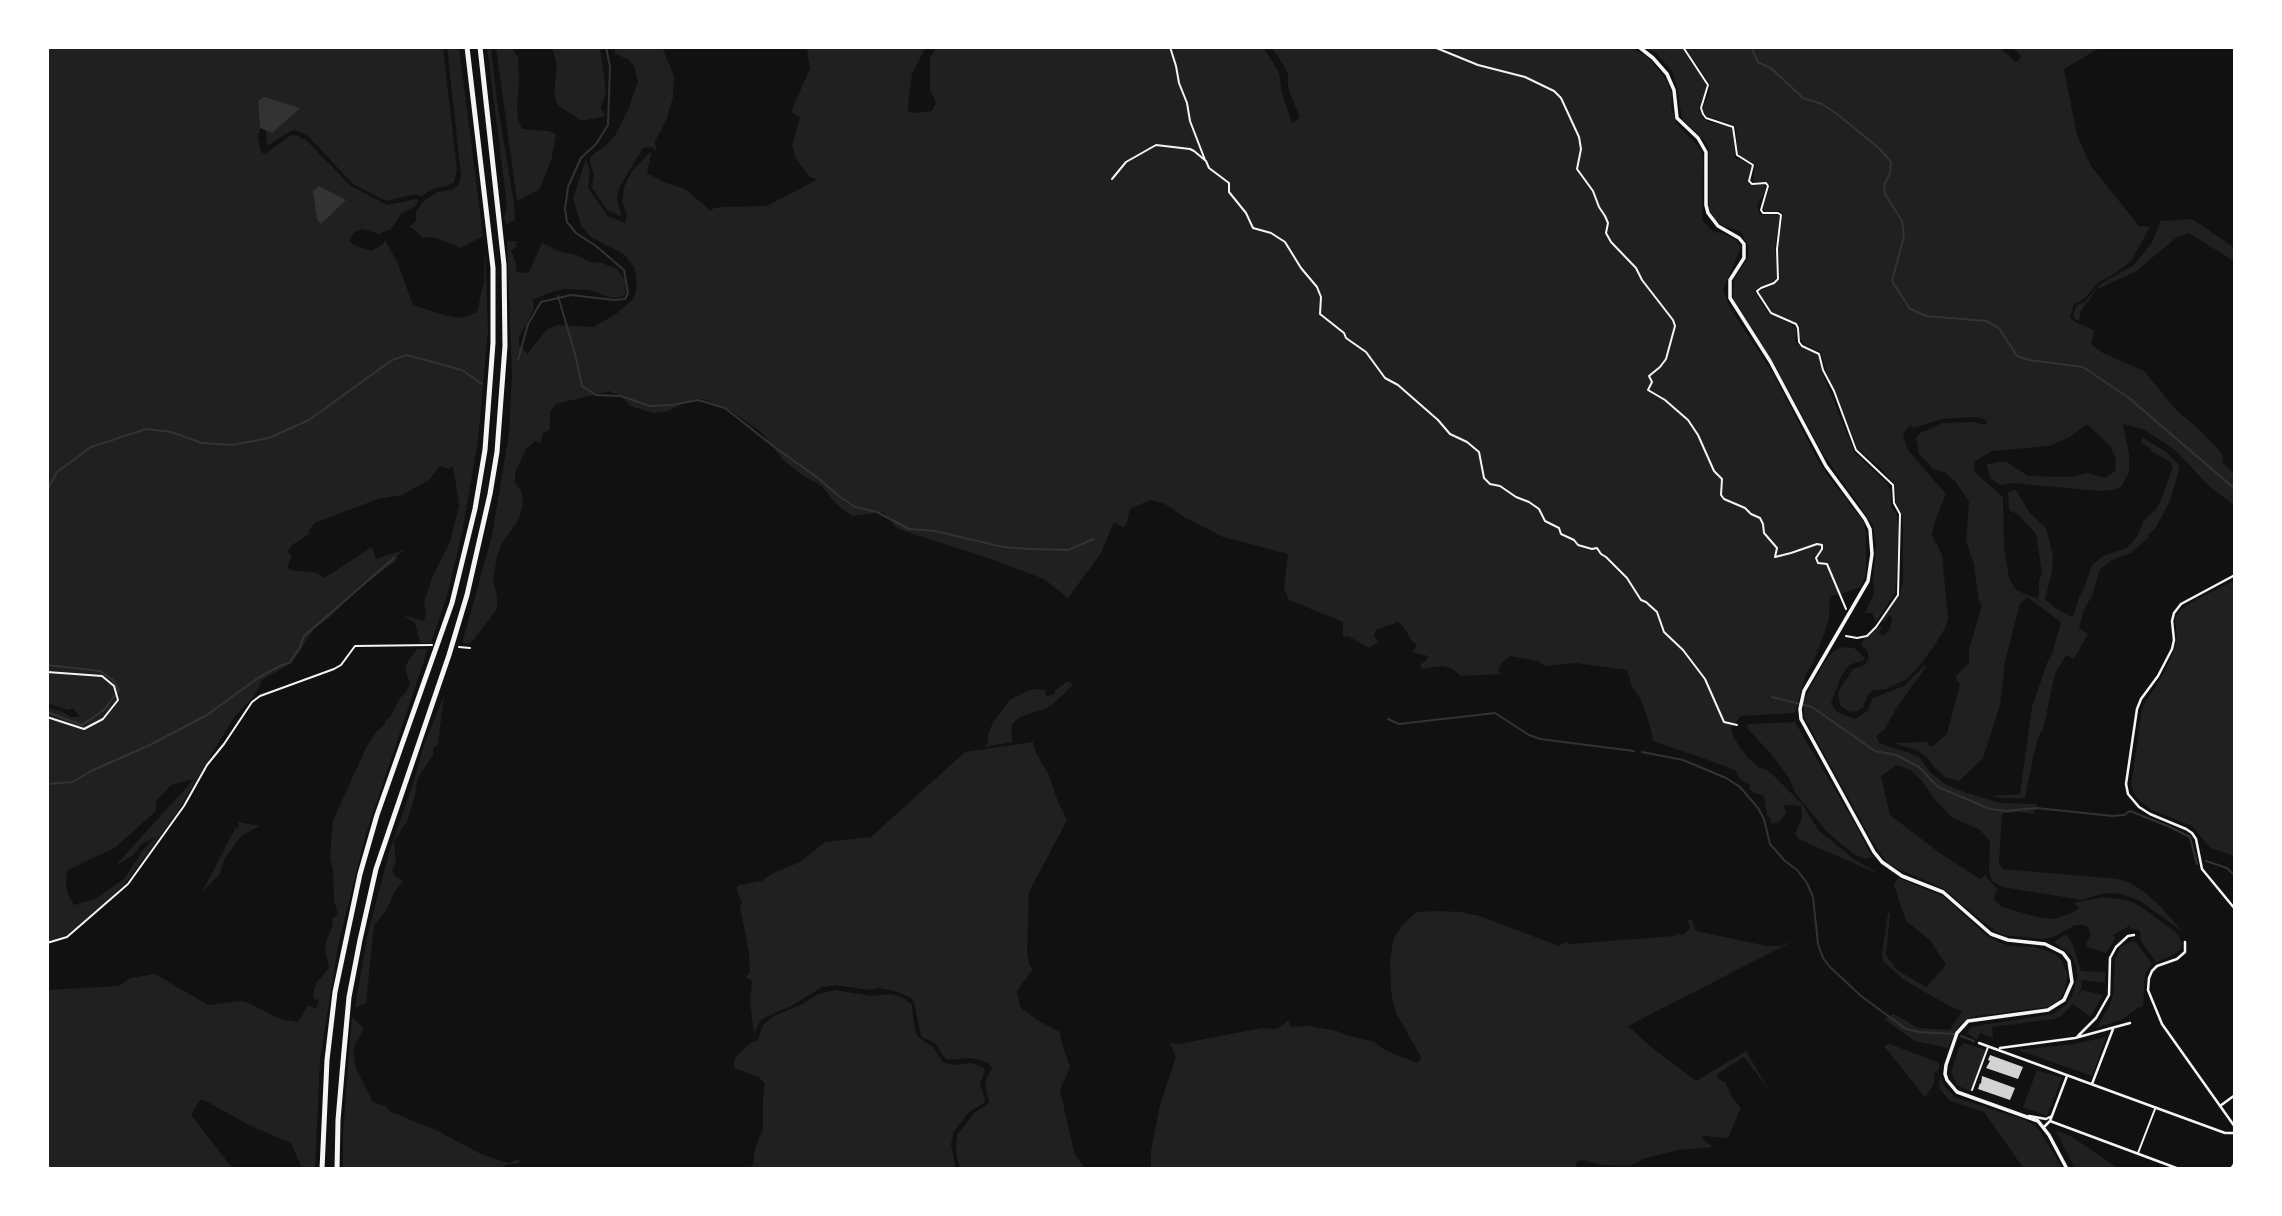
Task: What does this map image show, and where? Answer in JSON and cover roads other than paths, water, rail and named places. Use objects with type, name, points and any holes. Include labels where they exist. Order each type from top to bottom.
[{"type":"highway","points":[[322,1169],[327,1060],[335,992],[360,874],[377,815],[447,615],[465,552],[485,450],[491,391],[493,268],[467,47]]},
{"type":"highway","points":[[337,1169],[338,1120],[348,1010],[376,869],[449,655],[467,595],[490,494],[503,390],[505,305],[500,221],[480,47]]},
{"type":"street","points":[[1639,47],[1667,74],[1674,90],[1677,118],[1703,144],[1708,161],[1708,214],[1718,226],[1744,244],[1744,258],[1730,280],[1730,298],[1770,361],[1826,466],[1870,529],[1872,554],[1868,581],[1804,691],[1800,709],[1805,728],[1882,862],[1902,876],[1943,892],[1991,934],[2008,940],[2045,944],[2063,953],[2069,961],[2072,982],[2069,992],[2057,1007],[2039,1012],[1968,1021],[1957,1033],[1946,1065],[1947,1080],[1956,1092],[2028,1116],[2046,1119],[2052,1116]]},
{"type":"street","points":[[2235,575],[2182,604],[2174,613],[2172,649],[2138,704],[2126,784],[2128,794],[2139,807],[2192,833],[2196,839],[2202,869],[2235,909]]},
{"type":"street","points":[[2075,1038],[2096,1018],[2109,995],[2110,958],[2116,947],[2128,936],[2134,935]]},
{"type":"street","points":[[2185,942],[2185,952],[2178,959],[2157,966],[2152,971],[2148,990],[2162,1024],[2235,1127]]},
{"type":"street","points":[[1996,1049],[2075,1038],[2130,1023]]},
{"type":"street","points":[[2092,1084],[2113,1029]]},
{"type":"street","points":[[1979,1042],[2225,1133],[2235,1133]]},
{"type":"street","points":[[1972,1090],[1989,1046]]},
{"type":"street","points":[[2044,1127],[2050,1121],[2067,1076]]},
{"type":"street","points":[[2220,1106],[2235,1095]]},
{"type":"street","points":[[2138,1154],[2155,1107]]},
{"type":"street","points":[[2028,1116],[2044,1127],[2067,1169]]},
{"type":"street","points":[[2050,1121],[2179,1169]]},
{"type":"street","points":[[2049,1135],[2048,1127],[2057,1124]]},
{"type":"street","points":[[2231,1169],[2235,1163]]},
{"type":"waterway","points":[[518,360],[528,324],[541,302],[571,295],[625,299],[628,293],[624,270],[576,233],[567,222],[565,209],[568,187],[581,158],[596,144],[608,125],[610,67],[606,47]]},
{"type":"waterway","points":[[1751,47],[1758,62],[1772,69],[1803,98],[1822,104],[1837,114],[1880,149],[1891,162],[1890,173],[1884,185],[1885,194],[1902,221],[1904,236],[1892,281],[1910,309],[1926,316],[1986,321],[1999,328],[2017,356],[2083,367],[2129,398],[2235,489]]},
{"type":"waterway","points":[[558,296],[582,386],[596,395],[621,396],[650,406],[698,400],[725,408],[855,507],[877,512],[909,529],[935,531],[1003,547],[1029,549],[1068,550],[1094,539]]},
{"type":"waterway","points":[[47,491],[57,472],[91,447],[146,429],[171,432],[202,443],[232,445],[269,438],[309,420],[392,360],[407,355],[462,370],[482,384]]},
{"type":"waterway","points":[[47,784],[73,782],[91,771],[150,745],[207,715],[258,678],[289,663],[304,636],[394,558]]},
{"type":"waterway","points":[[47,665],[100,671],[113,680],[119,690],[104,710],[82,725],[47,712]]},
{"type":"waterway","points":[[1772,697],[1812,707],[1875,751],[1896,755],[1919,767],[1938,787],[1990,809],[2007,811],[2036,808],[2113,816],[2124,815],[2130,811],[2190,837],[2197,864]]},
{"type":"waterway","points":[[1388,719],[1399,724],[1495,713],[1540,739],[1634,751]]},
{"type":"waterway","points":[[1642,752],[1683,760],[1726,778],[1740,787],[1764,819],[1770,844],[1807,883],[1813,897],[1818,944],[1830,967],[1861,996],[1906,1029],[1954,1034]]},
{"type":"waterway","points":[[2206,861],[2227,868],[2235,876]]},
{"type":"waterway","points":[[1961,1036],[1974,1041]]}]
